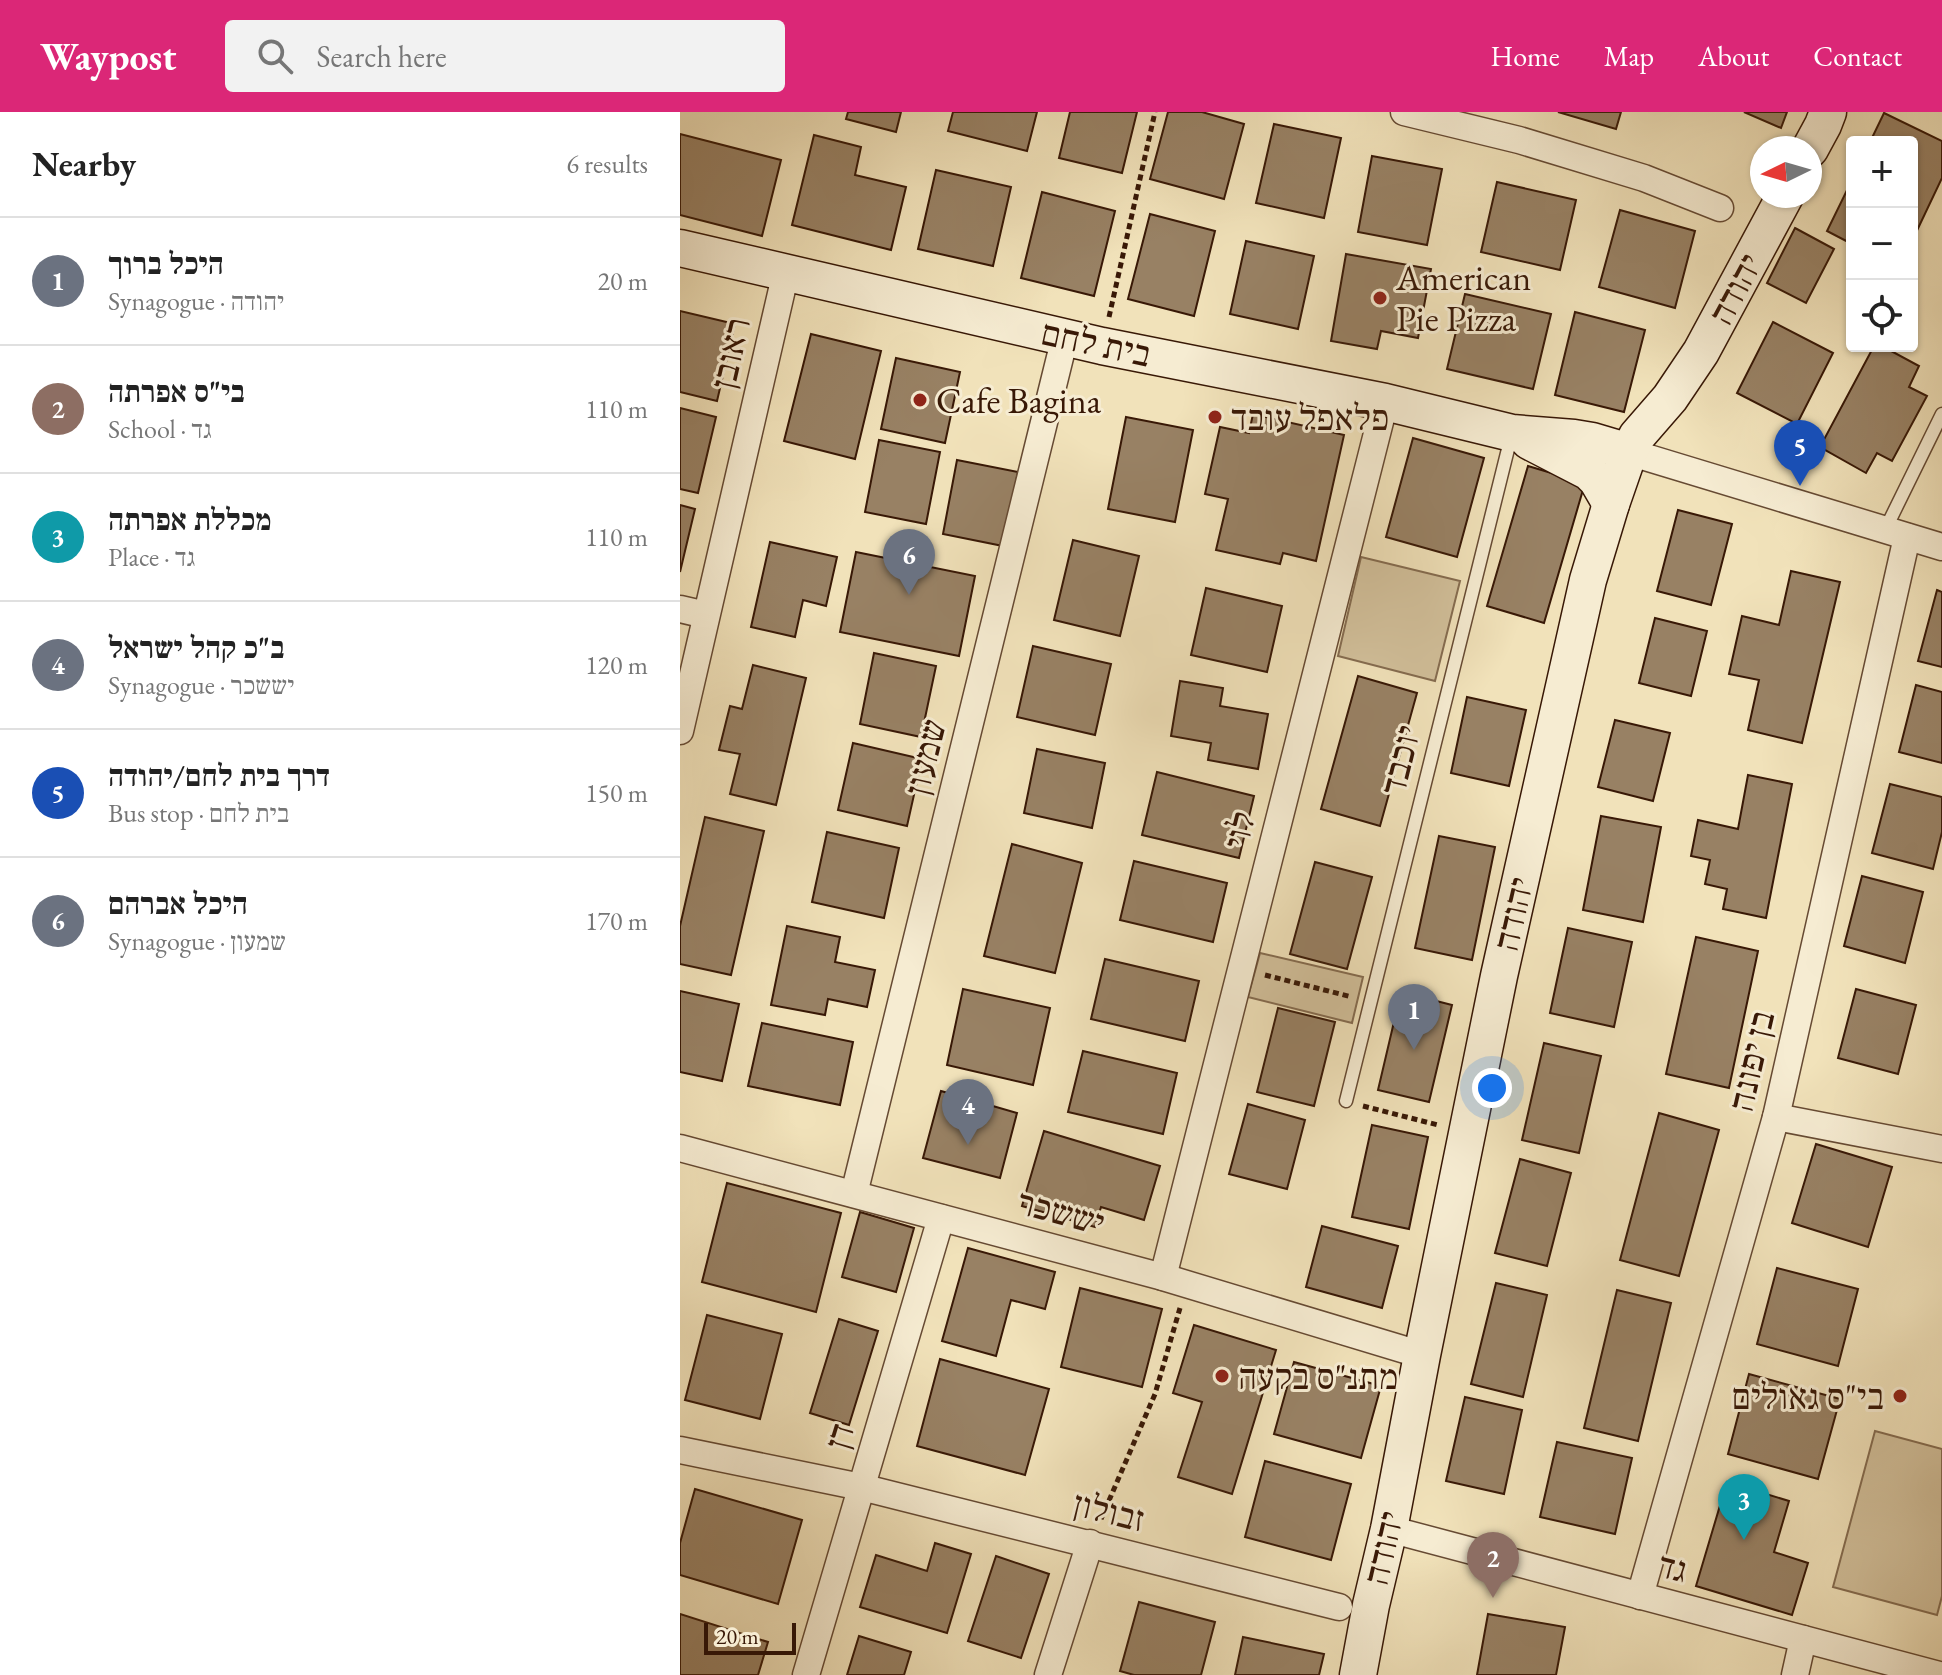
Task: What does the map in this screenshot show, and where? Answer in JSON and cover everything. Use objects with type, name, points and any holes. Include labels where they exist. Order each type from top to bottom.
[{"type":"street","points":[[1404,112],[1519,140],[1617,169],[1720,208]]},
{"type":"street","points":[[1817,136],[1828,112]]},
{"type":"street","name":"יהודה","points":[[1358,1675],[1499,976],[1588,580],[1611,504],[1637,436],[1670,398],[1701,352],[1779,208]]},
{"type":"street","name":"בית לחם","points":[[680,248],[1065,337],[1385,402],[1512,433],[1592,441],[1942,547]]},
{"type":"street","name":"ראובן","points":[[680,731],[786,272]]},
{"type":"street","name":"שמעון","points":[[854,1194],[1065,337]]},
{"type":"street","name":"לוי","points":[[1175,1280],[1241,969],[1385,402]]},
{"type":"street","name":"בית לחם","points":[[1512,433],[1589,472],[1611,504]]},
{"type":"street","name":"בן יפונה","points":[[1640,1596],[1776,1117],[1896,534]]},
{"type":"street","points":[[680,609],[706,615]]},
{"type":"street","points":[[1776,1117],[1942,1149]]},
{"type":"street","name":"יששכר","points":[[680,1148],[1175,1280],[1422,1355]]},
{"type":"street","name":"דן","points":[[806,1675],[941,1218]]},
{"type":"street","name":"זבולון","points":[[680,1450],[861,1487],[1339,1607]]},
{"type":"street","name":"גד","points":[[1389,1529],[1939,1675]]},
{"type":"street","points":[[1048,1675],[1090,1543]]},
{"type":"street","points":[[1795,1675],[1803,1639]]},
{"type":"lane","points":[[1896,534],[1942,414]]},
{"type":"lane","name":"יוכבד","points":[[1346,1101],[1512,433]]},
{"type":"path","points":[[1108,319],[1155,112]]},
{"type":"path","points":[[1241,969],[1361,1000]]},
{"type":"path","points":[[1346,1101],[1467,1133]]},
{"type":"path","points":[[1090,1543],[1155,1394],[1175,1280]]},
{"type":"shaded area","points":[[1361,557],[1460,581],[1435,681],[1338,656]]},
{"type":"shaded area","points":[[1260,953],[1363,977],[1352,1023],[1248,997]]},
{"type":"shaded area","points":[[1875,1431],[1942,1449],[1942,1596],[1937,1615],[1833,1587]]},
{"type":"building","points":[[848,112],[901,112],[896,132],[846,119]]},
{"type":"building","points":[[953,112],[1037,112],[1027,151],[948,131]]},
{"type":"building","points":[[1070,112],[1137,112],[1122,173],[1059,158]]},
{"type":"building","points":[[1168,112],[1202,112],[1244,124],[1224,199],[1150,179]]},
{"type":"building","points":[[1558,112],[1621,112],[1616,129]]},
{"type":"building","points":[[1744,112],[1787,112],[1781,128]]},
{"type":"building","points":[[1884,113],[1942,141],[1942,178],[1918,228],[1918,136],[1873,136]]},
{"type":"building","points":[[1274,124],[1341,138],[1324,218],[1256,203]]},
{"type":"building","points":[[680,134],[781,160],[762,236],[680,215]]},
{"type":"building","points":[[814,135],[861,147],[855,175],[906,187],[891,250],[792,225]]},
{"type":"building","points":[[1372,156],[1442,169],[1427,245],[1358,232]]},
{"type":"building","points":[[936,170],[1011,187],[993,266],[918,249]]},
{"type":"building","points":[[1497,182],[1576,200],[1560,270],[1481,252]]},
{"type":"building","points":[[1042,192],[1115,211],[1094,296],[1021,278]]},
{"type":"building","points":[[1846,192],[1846,241],[1827,231]]},
{"type":"building","points":[[1620,210],[1695,231],[1675,308],[1599,287]]},
{"type":"building","points":[[1150,214],[1215,231],[1194,316],[1128,299]]},
{"type":"building","points":[[1795,228],[1834,249],[1806,303],[1767,283]]},
{"type":"building","points":[[1246,241],[1314,256],[1298,329],[1230,314]]},
{"type":"building","points":[[1346,254],[1431,269],[1418,338],[1381,331],[1377,349],[1331,341]]},
{"type":"building","points":[[1465,294],[1551,314],[1533,389],[1447,369]]},
{"type":"building","points":[[680,311],[735,324],[717,401],[680,392]]},
{"type":"building","points":[[1575,312],[1645,330],[1624,412],[1555,395]]},
{"type":"building","points":[[1773,322],[1833,353],[1797,424],[1737,393]]},
{"type":"building","points":[[811,334],[881,351],[855,459],[784,441]]},
{"type":"building","points":[[1871,352],[1893,352],[1919,366],[1909,387],[1927,396],[1892,461],[1877,453],[1866,473],[1820,447]]},
{"type":"building","name":"Cafe Bagina","points":[[896,358],[960,372],[945,443],[881,429]]},
{"type":"building","points":[[680,408],[716,417],[698,493],[680,489]]},
{"type":"building","points":[[1253,414],[1344,435],[1316,561],[1283,553],[1280,564],[1216,550],[1228,499],[1205,494],[1220,427],[1249,433]]},
{"type":"building","points":[[1126,417],[1193,430],[1175,522],[1108,509]]},
{"type":"building","points":[[1413,438],[1484,458],[1457,557],[1386,537]]},
{"type":"building","points":[[879,440],[940,452],[926,524],[865,512]]},
{"type":"building","points":[[957,460],[1018,472],[1003,546],[943,534]]},
{"type":"building","points":[[1528,466],[1585,483],[1544,623],[1487,606]]},
{"type":"building","points":[[680,505],[695,509],[680,572]]},
{"type":"building","points":[[1678,510],[1732,524],[1711,605],[1657,591]]},
{"type":"building","points":[[1073,540],[1139,556],[1120,636],[1054,620]]},
{"type":"building","points":[[770,542],[837,557],[826,606],[803,600],[795,637],[751,627]]},
{"type":"building","points":[[856,552],[975,576],[959,656],[840,632]]},
{"type":"building","points":[[1791,571],[1840,582],[1802,743],[1748,730],[1759,680],[1729,674],[1742,616],[1779,625]]},
{"type":"building","points":[[1206,588],[1282,606],[1267,672],[1191,655]]},
{"type":"building","points":[[1937,590],[1942,592],[1942,667],[1918,661]]},
{"type":"building","points":[[1655,618],[1707,631],[1691,696],[1639,683]]},
{"type":"building","points":[[1033,646],[1111,664],[1095,735],[1017,717]]},
{"type":"building","points":[[874,653],[936,666],[921,737],[860,724]]},
{"type":"building","points":[[753,665],[806,678],[776,805],[730,794],[740,754],[719,750],[730,706],[742,709]]},
{"type":"building","points":[[1358,676],[1417,693],[1380,826],[1321,809]]},
{"type":"building","points":[[1180,681],[1223,688],[1220,706],[1268,714],[1258,769],[1208,760],[1211,743],[1171,736]]},
{"type":"building","points":[[1916,685],[1942,692],[1942,763],[1899,752]]},
{"type":"building","points":[[1467,697],[1526,710],[1509,786],[1451,773]]},
{"type":"building","points":[[1615,720],[1670,733],[1653,801],[1598,787]]},
{"type":"building","points":[[853,743],[922,759],[907,826],[838,810]]},
{"type":"building","points":[[1037,749],[1105,763],[1092,828],[1024,813]]},
{"type":"building","points":[[1157,772],[1254,796],[1239,858],[1142,835]]},
{"type":"building","points":[[1748,775],[1792,784],[1766,918],[1723,909],[1727,889],[1705,884],[1710,860],[1691,856],[1698,820],[1738,829]]},
{"type":"building","points":[[1890,784],[1942,797],[1942,832],[1933,869],[1872,853]]},
{"type":"building","points":[[1601,816],[1661,827],[1643,922],[1583,910]]},
{"type":"building","points":[[705,817],[764,831],[731,975],[680,964],[680,926]]},
{"type":"building","points":[[827,832],[899,848],[884,918],[812,902]]},
{"type":"building","points":[[1439,836],[1495,847],[1472,960],[1415,948]]},
{"type":"building","points":[[1012,844],[1082,863],[1055,973],[984,956]]},
{"type":"building","points":[[1134,861],[1227,883],[1213,942],[1120,920]]},
{"type":"building","points":[[1315,862],[1372,877],[1347,969],[1290,954]]},
{"type":"building","points":[[1862,876],[1923,892],[1905,963],[1844,946]]},
{"type":"building","points":[[787,926],[840,937],[835,962],[875,970],[867,1007],[828,999],[825,1015],[771,1005]]},
{"type":"building","points":[[1568,928],[1632,942],[1614,1027],[1550,1013]]},
{"type":"building","points":[[1696,937],[1758,951],[1729,1088],[1666,1074]]},
{"type":"building","points":[[1105,959],[1199,981],[1185,1041],[1091,1019]]},
{"type":"building","points":[[963,989],[1050,1008],[1033,1085],[947,1065]]},
{"type":"building","points":[[1856,989],[1916,1005],[1898,1074],[1838,1058]]},
{"type":"building","points":[[680,991],[739,1004],[722,1081],[680,1072]]},
{"type":"building","points":[[1401,992],[1452,1005],[1429,1102],[1378,1090]]},
{"type":"building","points":[[1278,1008],[1335,1022],[1314,1106],[1257,1092]]},
{"type":"building","points":[[762,1023],[853,1042],[840,1105],[748,1086]]},
{"type":"building","points":[[1544,1043],[1601,1056],[1579,1153],[1522,1140]]},
{"type":"building","points":[[1083,1051],[1177,1073],[1163,1134],[1068,1112]]},
{"type":"building","points":[[941,1091],[1017,1113],[1000,1178],[923,1158]]},
{"type":"building","points":[[1248,1104],[1305,1120],[1287,1189],[1229,1174]]},
{"type":"building","points":[[1659,1113],[1719,1130],[1679,1276],[1620,1260]]},
{"type":"building","points":[[1372,1125],[1428,1137],[1409,1229],[1352,1217]]},
{"type":"building","points":[[1044,1131],[1160,1166],[1144,1220],[1101,1207],[1095,1227],[1022,1206]]},
{"type":"building","points":[[1816,1144],[1892,1167],[1868,1247],[1792,1223]]},
{"type":"building","points":[[1520,1159],[1571,1173],[1547,1266],[1495,1253]]},
{"type":"building","points":[[727,1183],[841,1213],[816,1312],[702,1282]]},
{"type":"building","points":[[860,1212],[914,1228],[896,1292],[842,1277]]},
{"type":"building","points":[[1322,1226],[1398,1246],[1382,1308],[1306,1287]]},
{"type":"building","points":[[968,1248],[1055,1272],[1045,1309],[1011,1300],[996,1356],[942,1341]]},
{"type":"building","points":[[1777,1268],[1858,1289],[1838,1366],[1757,1344]]},
{"type":"building","points":[[1496,1283],[1547,1295],[1523,1397],[1471,1384]]},
{"type":"building","points":[[1080,1288],[1162,1309],[1142,1387],[1061,1367]]},
{"type":"building","points":[[1617,1290],[1671,1303],[1638,1441],[1584,1428]]},
{"type":"building","points":[[707,1315],[782,1334],[760,1419],[685,1400]]},
{"type":"building","points":[[839,1319],[878,1331],[849,1425],[810,1413]]},
{"type":"building","points":[[1194,1325],[1276,1350],[1232,1494],[1178,1477],[1202,1402],[1173,1393]]},
{"type":"building","points":[[940,1359],[1049,1389],[1025,1475],[917,1446]]},
{"type":"building","points":[[1294,1362],[1381,1386],[1361,1458],[1274,1434]]},
{"type":"building","points":[[1749,1374],[1840,1399],[1818,1479],[1728,1454]]},
{"type":"building","points":[[1465,1397],[1522,1410],[1504,1494],[1446,1481]]},
{"type":"building","points":[[1557,1442],[1632,1458],[1615,1534],[1540,1517]]},
{"type":"building","points":[[1265,1461],[1351,1484],[1331,1560],[1245,1537]]},
{"type":"building","points":[[1727,1482],[1789,1501],[1774,1552],[1808,1563],[1792,1615],[1696,1586]]},
{"type":"building","points":[[695,1489],[802,1520],[778,1604],[680,1575],[680,1543]]},
{"type":"building","points":[[935,1543],[971,1554],[947,1633],[860,1607],[876,1555],[927,1571]]},
{"type":"building","points":[[996,1556],[1049,1574],[1021,1658],[968,1641]]},
{"type":"building","points":[[1139,1602],[1215,1622],[1201,1675],[1134,1675],[1120,1671]]},
{"type":"building","points":[[680,1614],[768,1642],[758,1675],[680,1675]]},
{"type":"building","points":[[1488,1614],[1565,1627],[1556,1675],[1477,1675]]},
{"type":"building","points":[[859,1636],[911,1652],[904,1675],[847,1675]]},
{"type":"building","points":[[1243,1637],[1324,1654],[1319,1675],[1235,1675]]},
{"type":"place","name":"American Pie Pizza","points":[[1380,298]]},
{"type":"place","name":"Cafe Bagina","points":[[920,400]]},
{"type":"place","name":"פלאפל עובד","points":[[1215,417]]},
{"type":"place","name":"דרך בית לחם/יהודה","points":[[1800,486]]},
{"type":"place","name":"היכל אברהם","points":[[909,595]]},
{"type":"place","name":"היכל ברוך","points":[[1414,1050]]},
{"type":"place","name":"ב\"כ קהל ישראל","points":[[968,1145]]},
{"type":"place","name":"מתנ\"ס בקעה","points":[[1222,1376]]},
{"type":"place","name":"בי\"ס גאולים","points":[[1900,1396]]},
{"type":"place","name":"מכללת אפרתה","points":[[1744,1540]]},
{"type":"place","name":"בי\"ס אפרתה","points":[[1493,1598]]}]
